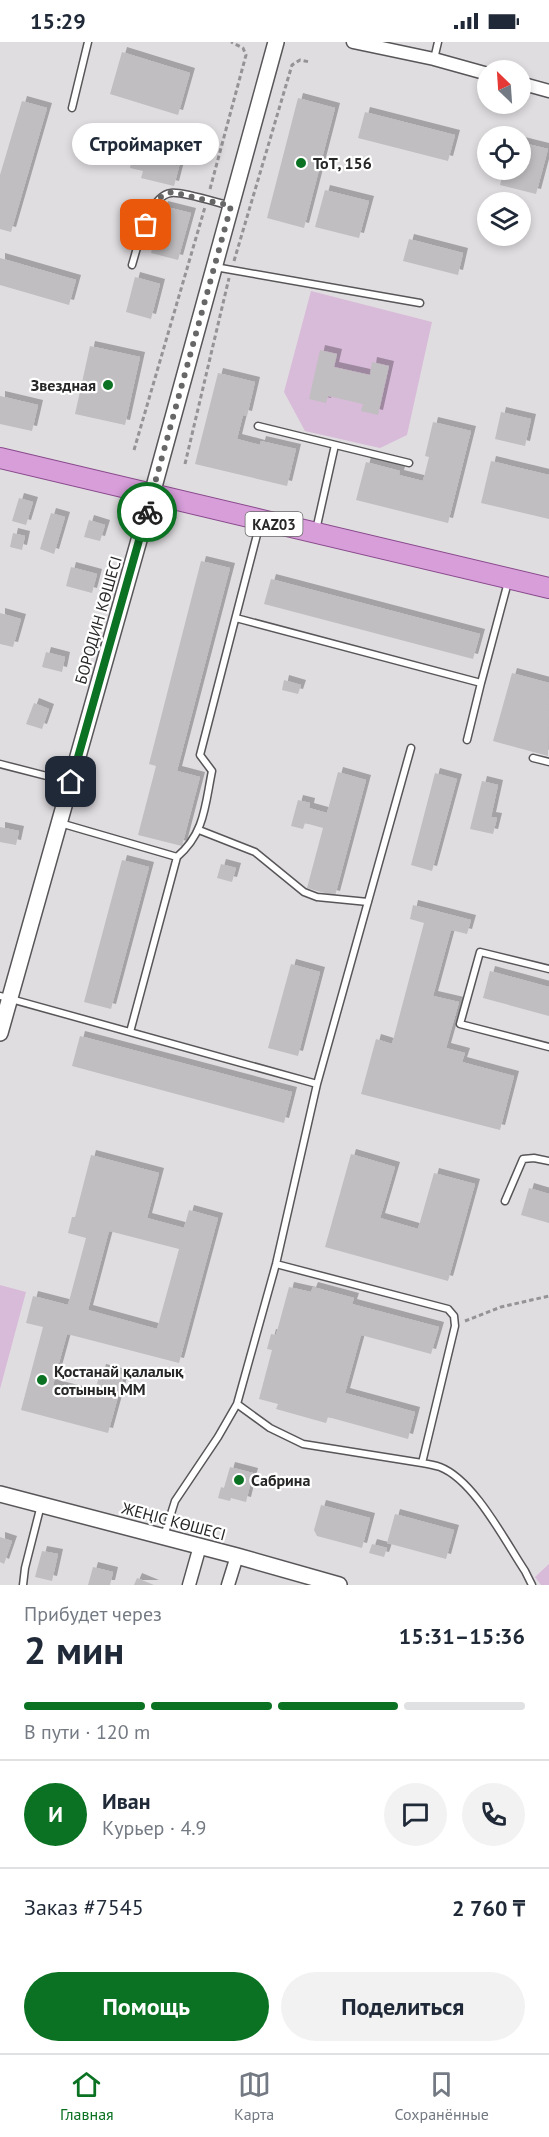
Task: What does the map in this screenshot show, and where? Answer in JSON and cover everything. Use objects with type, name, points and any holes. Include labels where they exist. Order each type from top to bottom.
[{"type":"main road","name":"KАZ03","points":[[0,459],[549,588]]},
{"type":"street","name":"БОРОДИН КӨШЕСІ","points":[[0,1032],[5,997],[71,782],[276,42]]},
{"type":"street","points":[[353,42],[434,58],[477,71]]},
{"type":"street","points":[[531,86],[549,91]]},
{"type":"street","name":"ЖЕҢІС КӨШЕСІ","points":[[0,1494],[339,1585]]},
{"type":"street","points":[[189,1585],[200,1546]]},
{"type":"street","points":[[228,1585],[237,1556]]},
{"type":"lane","points":[[72,108],[88,42]]},
{"type":"lane","points":[[434,58],[438,42]]},
{"type":"lane","points":[[132,265],[153,205],[162,196],[172,192],[231,206]]},
{"type":"lane","points":[[215,267],[420,303]]},
{"type":"lane","points":[[258,426],[409,463]]},
{"type":"lane","points":[[315,533],[335,445]]},
{"type":"lane","points":[[130,1032],[177,857],[190,846],[199,830],[212,771],[200,755],[261,521]]},
{"type":"lane","points":[[467,740],[509,578]]},
{"type":"lane","points":[[236,618],[482,683]]},
{"type":"lane","points":[[164,1537],[175,1501],[237,1404],[276,1264],[317,1084],[411,748]]},
{"type":"lane","points":[[533,758],[549,762]]},
{"type":"lane","points":[[0,764],[71,782]]},
{"type":"lane","points":[[59,823],[177,857]]},
{"type":"lane","points":[[199,830],[255,852],[304,892],[317,897],[368,902]]},
{"type":"lane","points":[[549,969],[480,952],[460,1024],[549,1047]]},
{"type":"lane","points":[[5,997],[317,1084]]},
{"type":"lane","points":[[505,1201],[523,1159],[534,1158],[549,1161]]},
{"type":"lane","points":[[276,1264],[448,1309],[454,1316],[455,1326],[422,1463]]},
{"type":"lane","points":[[237,1404],[277,1432],[303,1444],[441,1467],[472,1491],[532,1585]]},
{"type":"lane","points":[[23,1585],[41,1505]]},
{"type":"path","points":[[134,450],[207,200],[246,55],[243,48],[231,42]]},
{"type":"path","points":[[292,65],[300,60],[309,62]]},
{"type":"path","points":[[455,1326],[501,1306],[549,1296]]},
{"type":"shaded area","points":[[311,291],[432,322],[407,435],[380,448],[305,431],[284,392]]},
{"type":"shaded area","points":[[0,1285],[26,1292],[0,1389]]},
{"type":"shaded area","points":[[549,1564],[549,1585],[541,1585],[535,1577]]},
{"type":"building","points":[[122,52],[190,73],[178,115],[110,94]]},
{"type":"building","name":"ТоТ, 156","points":[[298,98],[335,108],[304,228],[267,218]]},
{"type":"building","points":[[22,101],[47,108],[11,232],[0,229],[0,175]]},
{"type":"building","points":[[365,112],[455,135],[448,161],[358,138]]},
{"type":"building","points":[[531,145],[548,149],[536,194],[500,185],[501,180],[531,180]]},
{"type":"building","points":[[134,148],[181,159],[174,186],[141,178],[143,171],[130,168]]},
{"type":"building","points":[[325,190],[369,201],[359,238],[315,227]]},
{"type":"building","points":[[163,206],[191,213],[178,260],[151,253]]},
{"type":"building","points":[[409,239],[463,253],[458,275],[403,261]]},
{"type":"building","points":[[0,258],[76,280],[69,305],[0,285]]},
{"type":"building","points":[[135,277],[160,284],[151,319],[126,312]]},
{"type":"building","name":"Звездная","points":[[90,346],[140,357],[125,425],[75,414]]},
{"type":"building","points":[[320,350],[337,354],[334,367],[370,375],[372,362],[389,366],[378,415],[361,411],[363,404],[328,396],[326,403],[309,399]]},
{"type":"building","points":[[218,373],[255,382],[247,416],[243,415],[237,439],[260,445],[261,441],[296,449],[287,486],[195,464]]},
{"type":"building","points":[[0,396],[38,405],[32,431],[0,424]]},
{"type":"building","points":[[501,412],[531,419],[525,446],[495,439]]},
{"type":"building","points":[[433,422],[471,431],[448,523],[356,500],[366,462],[400,471],[399,475],[423,481],[429,457],[425,456]]},
{"type":"building","points":[[491,461],[549,475],[549,519],[481,503]]},
{"type":"building","points":[[19,498],[33,502],[26,525],[12,521]]},
{"type":"building","points":[[51,513],[65,517],[54,554],[40,549]]},
{"type":"building","points":[[89,520],[105,525],[100,541],[84,537]]},
{"type":"building","points":[[13,533],[25,536],[22,550],[10,547]]},
{"type":"building","points":[[201,561],[230,568],[177,771],[200,777],[182,846],[138,835],[156,766],[149,764]]},
{"type":"building","points":[[71,567],[97,574],[92,593],[66,586]]},
{"type":"building","points":[[271,579],[480,634],[473,659],[264,604]]},
{"type":"building","points":[[0,613],[21,619],[13,647],[0,644]]},
{"type":"building","points":[[46,652],[65,657],[62,672],[42,667]]},
{"type":"building","points":[[512,673],[549,683],[548,756],[493,741]]},
{"type":"building","points":[[284,680],[301,685],[298,694],[282,690]]},
{"type":"building","points":[[34,703],[49,709],[42,729],[26,724]]},
{"type":"building","points":[[338,772],[366,780],[335,896],[307,888],[323,828],[305,823],[303,829],[291,826],[298,800],[310,803],[309,808],[327,813]]},
{"type":"building","points":[[435,773],[457,779],[432,871],[411,865]]},
{"type":"building","points":[[482,781],[498,785],[491,817],[497,818],[493,834],[470,829]]},
{"type":"building","points":[[0,827],[19,831],[16,845],[0,842]]},
{"type":"building","points":[[122,860],[149,867],[111,1009],[84,1002]]},
{"type":"building","points":[[221,864],[236,868],[232,882],[217,878]]},
{"type":"building","points":[[413,905],[471,920],[467,934],[451,930],[433,996],[459,1002],[446,1048],[465,1053],[462,1062],[514,1076],[500,1130],[361,1094],[376,1039],[392,1044],[424,923],[410,919]]},
{"type":"building","points":[[291,964],[320,972],[298,1056],[268,1048]]},
{"type":"building","points":[[490,971],[549,987],[549,1016],[483,998]]},
{"type":"building","points":[[80,1036],[292,1092],[284,1123],[72,1066]]},
{"type":"building","points":[[351,1154],[395,1167],[380,1218],[418,1229],[434,1173],[475,1184],[448,1281],[325,1247]]},
{"type":"building","points":[[91,1155],[159,1173],[147,1218],[184,1228],[189,1210],[218,1218],[179,1363],[67,1334],[53,1385],[94,1395],[101,1369],[124,1375],[108,1433],[21,1410],[43,1327],[26,1323],[33,1296],[68,1305],[86,1238],[68,1233],[72,1217],[75,1217]],"holes":[[[109,1231],[179,1249],[157,1329],[88,1310]]]},
{"type":"building","points":[[529,1188],[549,1194],[549,1223],[521,1215]]},
{"type":"building","points":[[289,1287],[311,1292],[313,1287],[354,1298],[352,1304],[439,1327],[431,1354],[361,1335],[345,1393],[415,1412],[408,1439],[328,1417],[326,1423],[276,1409],[278,1404],[259,1399],[272,1350],[267,1349],[271,1334],[276,1335]]},
{"type":"building","name":"Сабрина","points":[[230,1467],[253,1473],[246,1502],[231,1498],[230,1501],[218,1498],[221,1487],[224,1488]]},
{"type":"building","points":[[321,1505],[370,1518],[362,1548],[317,1536],[314,1530]]},
{"type":"building","points":[[395,1514],[454,1530],[446,1559],[387,1543]]},
{"type":"building","points":[[0,1537],[12,1541],[4,1564],[0,1562]]},
{"type":"building","points":[[372,1544],[387,1548],[384,1557],[369,1553]]},
{"type":"building","points":[[42,1551],[58,1554],[52,1581],[35,1577]]},
{"type":"building","points":[[93,1567],[113,1572],[110,1585],[88,1585]]},
{"type":"building","points":[[137,1578],[154,1585],[134,1585]]},
{"type":"way so far","points":[[146,225],[153,205],[162,196],[172,192],[231,206],[147,512]]},
{"type":"place","name":"ТоТ, 156","points":[[301,163]]},
{"type":"place","name":"Строймаркет","points":[[146,225]]},
{"type":"place","name":"Звездная","points":[[108,385]]},
{"type":"place","name":"Қостанай қалалық сотының ММ","points":[[42,1380]]},
{"type":"place","name":"Сабрина","points":[[239,1480]]},
{"type":"route","points":[[71,782],[147,512]]}]
